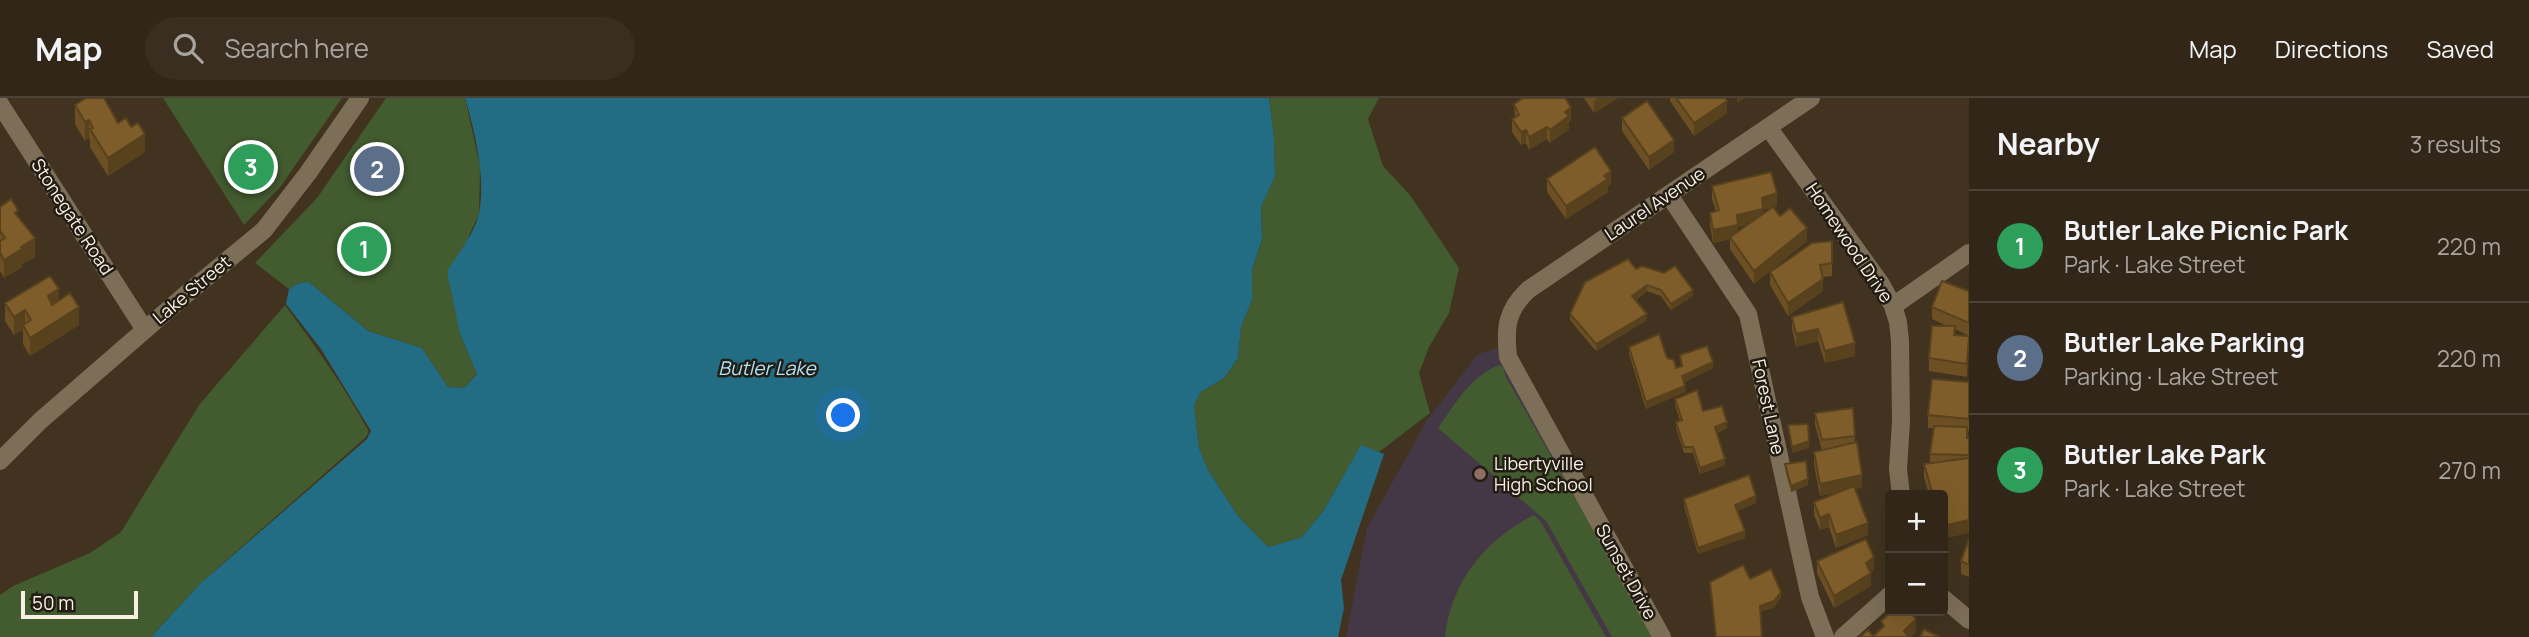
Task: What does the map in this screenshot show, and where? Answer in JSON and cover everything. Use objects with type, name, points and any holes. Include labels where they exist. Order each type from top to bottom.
[{"type":"street","name":"Lake Street","points":[[0,461],[40,421],[264,230],[360,98]]},
{"type":"street","name":"Laurel Avenue","points":[[1509,318],[1516,302],[1528,290],[1811,98]]},
{"type":"street","name":"Stonegate Road","points":[[0,104],[145,330]]},
{"type":"street","name":"Homewood Drive","points":[[1768,127],[1877,279],[1893,306],[1900,341],[1901,422],[1898,470],[1900,490]]},
{"type":"street","name":"Forest Lane","points":[[1668,195],[1748,314],[1810,597],[1825,637]]},
{"type":"street","points":[[1893,306],[1969,253]]},
{"type":"street","name":"Sunset Drive","points":[[1509,318],[1506,334],[1508,357],[1662,637]]},
{"type":"street","points":[[1843,637],[1885,599]]},
{"type":"street","points":[[1948,602],[1969,620]]},
{"type":"shaded area","name":"Libertyville High School","points":[[1497,348],[1650,637],[1346,637],[1367,528],[1427,420],[1478,354]]},
{"type":"green space","points":[[163,98],[342,98],[281,186],[244,225]]},
{"type":"green space","points":[[386,98],[465,98],[480,166],[479,214],[469,236],[460,334],[477,374],[464,388],[448,387],[422,348],[368,331],[309,282],[299,283],[289,289],[255,263],[317,198]]},
{"type":"green space","points":[[1269,98],[1379,98],[1368,119],[1383,166],[1410,195],[1459,268],[1449,313],[1429,347],[1419,373],[1430,413],[1379,452],[1361,446],[1324,510],[1302,537],[1268,547],[1238,516],[1208,470],[1199,448],[1194,405],[1201,392],[1224,378],[1238,358],[1241,327],[1252,300],[1252,271],[1262,239],[1261,207],[1275,175]]},
{"type":"green space","points":[[285,305],[350,399],[369,432],[365,438],[202,582],[151,637],[0,637],[0,595],[13,586],[90,553],[121,532],[199,405]]},
{"type":"green space","points":[[1500,365],[1654,637],[1612,637],[1546,521],[1438,428],[1472,383]]},
{"type":"green space","points":[[1534,515],[1541,522],[1606,637],[1445,637],[1455,598],[1473,565],[1500,537]]},
{"type":"water","name":"Butler Lake","points":[[465,98],[1269,98],[1275,176],[1261,207],[1262,239],[1252,270],[1252,300],[1241,327],[1238,358],[1224,378],[1201,392],[1194,405],[1199,448],[1208,470],[1238,516],[1268,547],[1302,537],[1324,510],[1361,445],[1384,454],[1341,580],[1344,608],[1338,637],[151,637],[202,582],[367,439],[371,431],[321,349],[286,304],[289,289],[299,283],[309,282],[368,331],[422,348],[448,387],[464,388],[477,374],[460,334],[447,271],[474,228],[481,199],[478,155]]},
{"type":"building","points":[[86,98],[104,98],[118,123],[126,118],[131,127],[138,123],[145,134],[108,158],[90,129],[93,128],[89,120],[85,122],[75,105]]},
{"type":"building","points":[[1523,98],[1565,98],[1571,107],[1565,112],[1569,116],[1550,130],[1547,127],[1529,137],[1526,130],[1521,132],[1512,119],[1519,115],[1514,104]]},
{"type":"building","points":[[1676,98],[1725,98],[1727,101],[1694,123]]},
{"type":"building","points":[[1647,101],[1674,140],[1649,157],[1622,118]]},
{"type":"building","points":[[1595,147],[1611,171],[1604,176],[1608,179],[1566,206],[1547,179]]},
{"type":"building","points":[[1771,172],[1777,193],[1762,198],[1763,209],[1737,215],[1738,225],[1713,230],[1710,213],[1719,210],[1712,186]]},
{"type":"building","points":[[11,199],[18,210],[15,213],[35,238],[4,260],[0,253],[0,241],[5,238],[0,233],[0,207]]},
{"type":"building","points":[[1773,207],[1780,216],[1790,208],[1807,228],[1754,271],[1730,237]]},
{"type":"building","points":[[1832,241],[1832,263],[1820,265],[1823,279],[1788,303],[1770,272],[1812,243]]},
{"type":"building","points":[[1628,259],[1636,269],[1642,266],[1664,273],[1675,266],[1693,290],[1671,304],[1661,290],[1647,285],[1632,296],[1647,314],[1596,344],[1570,314],[1585,282]]},
{"type":"building","points":[[50,276],[59,289],[48,296],[52,305],[70,293],[79,307],[30,338],[23,325],[31,320],[25,310],[14,317],[5,303]]},
{"type":"building","points":[[1942,281],[1969,291],[1969,323],[1932,307]]},
{"type":"building","points":[[1843,302],[1855,343],[1825,351],[1818,329],[1796,334],[1792,317]]},
{"type":"building","points":[[1932,326],[1955,326],[1954,335],[1969,336],[1967,364],[1929,358]]},
{"type":"building","points":[[1659,334],[1667,358],[1674,360],[1676,368],[1682,366],[1680,355],[1707,346],[1713,362],[1682,376],[1685,386],[1646,402],[1629,347]]},
{"type":"building","points":[[1932,379],[1969,382],[1969,419],[1928,415]]},
{"type":"building","points":[[1697,390],[1703,411],[1722,406],[1727,422],[1715,427],[1725,459],[1700,468],[1693,447],[1684,447],[1676,422],[1682,420],[1675,399]]},
{"type":"building","points":[[1853,408],[1855,436],[1822,440],[1815,413]]},
{"type":"building","points":[[1808,424],[1809,441],[1792,447],[1788,425]]},
{"type":"building","points":[[1934,426],[1967,427],[1969,455],[1930,454]]},
{"type":"building","points":[[1857,442],[1862,475],[1820,484],[1814,452]]},
{"type":"building","points":[[1969,458],[1969,520],[1948,525],[1948,490],[1932,490],[1924,464]]},
{"type":"building","points":[[1806,461],[1808,479],[1791,486],[1785,464]]},
{"type":"building","points":[[1749,475],[1756,496],[1735,505],[1745,531],[1698,548],[1684,499]]},
{"type":"building","points":[[1854,486],[1868,523],[1836,535],[1829,514],[1820,518],[1814,502]]},
{"type":"building","points":[[1866,539],[1874,557],[1866,563],[1871,573],[1834,596],[1817,561]]},
{"type":"building","points":[[1969,539],[1969,565],[1961,561]]},
{"type":"building","points":[[1743,565],[1750,579],[1771,569],[1781,592],[1774,601],[1760,606],[1762,637],[1716,637],[1710,582]]},
{"type":"building","points":[[1887,616],[1913,616],[1916,619],[1904,631],[1907,637],[1860,637],[1868,630],[1873,636],[1884,626],[1881,621]]},
{"type":"building","points":[[1924,629],[1939,637],[1920,637]]},
{"type":"place","name":"Butler Lake Park","points":[[251,167]]},
{"type":"place","name":"Butler Lake Parking","points":[[377,169]]},
{"type":"place","name":"Butler Lake Picnic Park","points":[[364,249]]},
{"type":"place","name":"Libertyville High School","points":[[1480,474]]}]
